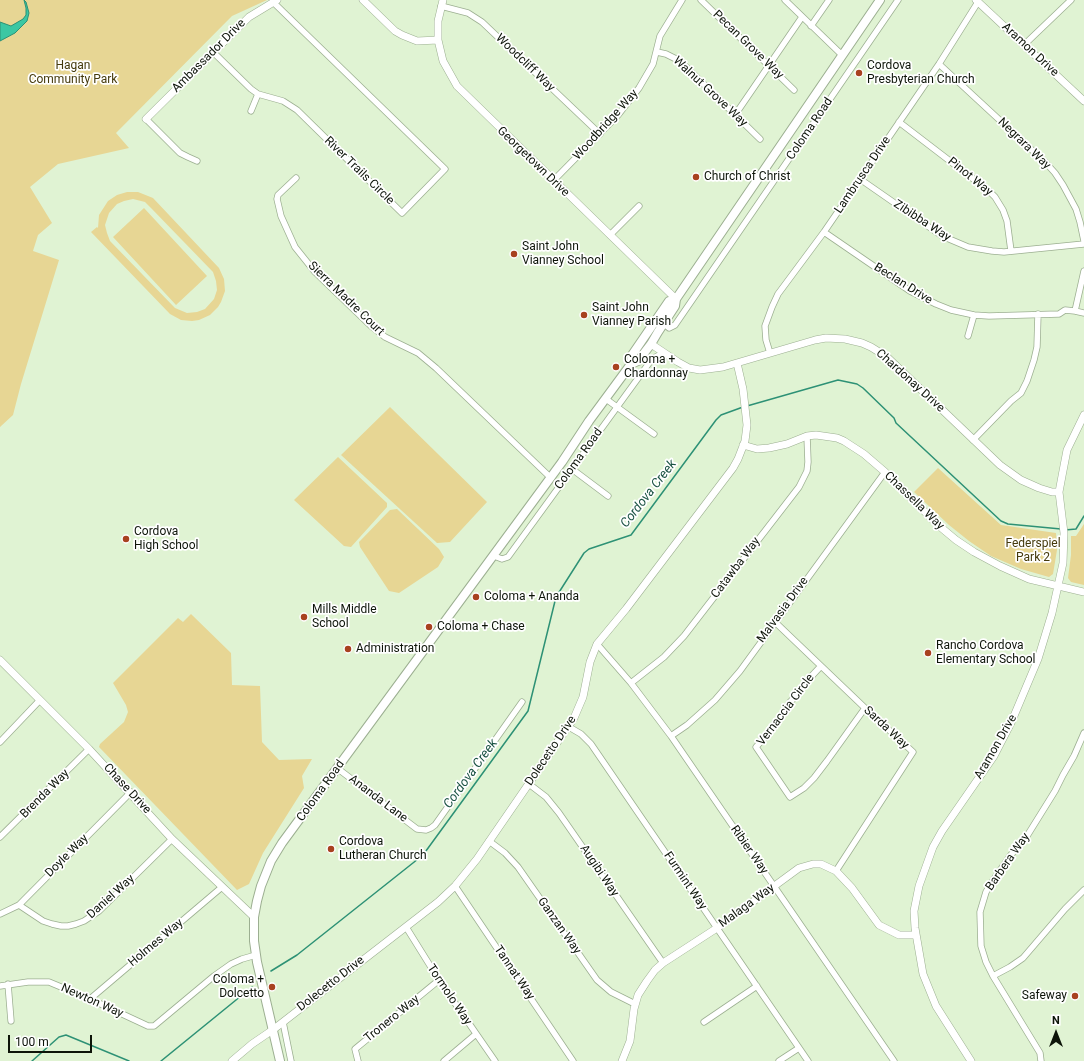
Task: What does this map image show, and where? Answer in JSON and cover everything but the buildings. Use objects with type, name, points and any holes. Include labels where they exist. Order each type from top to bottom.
[{"type":"main road","name":"Coloma Road","points":[[631,364],[638,361],[651,344],[675,306],[676,299],[880,0]]},
{"type":"main road","name":"Coloma Road","points":[[280,1061],[274,1029],[256,955],[254,917],[261,886],[274,856],[551,478],[631,364],[633,353],[669,301],[676,299]]},
{"type":"main road","points":[[633,353],[644,345],[651,344]]},
{"type":"street","points":[[363,0],[395,31],[402,35],[416,41],[438,40]]},
{"type":"street","name":"Woodbridge Way","points":[[553,181],[618,115],[639,88],[653,64],[660,36],[682,0]]},
{"type":"street","name":"Pecan Grove Way","points":[[701,0],[794,90]]},
{"type":"street","points":[[785,0],[842,55]]},
{"type":"street","points":[[811,26],[829,0]]},
{"type":"street","name":"Coloma Road","points":[[663,323],[669,328],[675,325],[898,0]]},
{"type":"street","points":[[1025,44],[1071,0]]},
{"type":"street","name":"Ambassador Drive","points":[[146,119],[250,17],[276,1]]},
{"type":"street","name":"River Trails Circle","points":[[213,52],[258,94],[283,101],[297,110],[402,213],[445,169],[276,1]]},
{"type":"street","name":"Aramon Drive","points":[[977,1],[1025,44],[1084,101]]},
{"type":"street","name":"Lambrusca Drive","points":[[770,353],[766,340],[766,326],[778,294],[824,232],[939,64],[977,1]]},
{"type":"street","name":"Georgetown Drive","points":[[442,3],[438,21],[438,40],[443,61],[451,78],[457,86],[676,299]]},
{"type":"street","name":"Woodcliff Way","points":[[442,3],[468,13],[482,22],[600,134]]},
{"type":"street","points":[[735,115],[802,17]]},
{"type":"street","name":"Walnut Grove Way","points":[[657,52],[666,54],[680,61],[760,139]]},
{"type":"street","name":"Negrara Way","points":[[939,64],[1055,173],[1067,191],[1076,209],[1084,243]]},
{"type":"street","points":[[251,111],[258,94]]},
{"type":"street","points":[[146,119],[180,153],[197,161]]},
{"type":"street","name":"Pinot Way","points":[[899,122],[995,197],[1003,210],[1007,221],[1010,251]]},
{"type":"street","name":"Sierra Madre Court","points":[[296,178],[278,195],[277,199],[281,216],[295,248],[314,272],[371,326],[386,337],[418,353],[436,368],[551,478]]},
{"type":"street","name":"Zibibba Way","points":[[860,179],[952,241],[968,247],[980,250],[1010,251],[1084,243]]},
{"type":"street","points":[[610,236],[639,206]]},
{"type":"street","name":"Beclan Drive","points":[[824,232],[910,291],[951,310],[974,315],[1006,316],[1059,314],[1064,310],[1084,313]]},
{"type":"street","points":[[1075,311],[1084,270]]},
{"type":"street","points":[[973,440],[1011,401],[1021,393],[1030,373],[1037,348],[1038,314]]},
{"type":"street","points":[[968,336],[974,315]]},
{"type":"street","name":"Chardonay Drive","points":[[651,344],[663,353],[694,370],[716,369],[826,338],[845,339],[871,347],[894,363],[1000,466],[1021,480],[1039,488],[1052,492],[1059,492]]},
{"type":"street","name":"Coloma Road","points":[[494,556],[502,558],[508,557],[652,359],[663,353]]},
{"type":"street","name":"Dolecetto Drive","points":[[232,1061],[252,1044],[274,1029],[438,902],[466,873],[568,727],[583,697],[590,662],[597,644],[626,609],[733,468],[743,445],[746,433],[746,408],[737,363]]},
{"type":"street","points":[[606,398],[654,434]]},
{"type":"street","name":"Aramon Drive","points":[[972,1061],[936,1006],[928,990],[920,963],[915,935],[914,911],[919,886],[930,853],[942,830],[994,756],[1011,723],[1038,659],[1059,586],[1063,563],[1063,529],[1059,492],[1067,450],[1084,415]]},
{"type":"street","name":"Chassella Way","points":[[743,445],[757,449],[769,448],[787,444],[807,436],[826,436],[844,441],[864,454],[885,472],[938,525],[956,540],[974,552],[1029,579],[1084,592]]},
{"type":"street","name":"Catawba Way","points":[[631,683],[664,657],[684,636],[799,487],[807,471],[807,436]]},
{"type":"street","points":[[572,469],[608,496]]},
{"type":"street","name":"Malvasia Drive","points":[[671,736],[687,725],[715,700],[740,670],[885,472]]},
{"type":"street","name":"Sarda Way","points":[[775,622],[913,752],[836,871]]},
{"type":"street","name":"Ribier Way","points":[[597,644],[631,683],[671,736],[894,1061]]},
{"type":"street","name":"Chase Drive","points":[[0,660],[89,749],[172,839],[254,917]]},
{"type":"street","name":"Vernaccia Circle","points":[[820,666],[790,702],[775,726],[756,747],[790,797],[804,788],[814,778],[865,708]]},
{"type":"street","points":[[0,742],[40,700]]},
{"type":"street","name":"Ananda Lane","points":[[337,768],[417,829],[426,830],[435,825],[522,702]]},
{"type":"street","name":"Furmint Way","points":[[568,727],[581,734],[591,744],[808,1061]]},
{"type":"street","name":"Barbera Way","points":[[1041,1061],[1040,1052],[993,976],[986,962],[981,946],[980,912],[986,892],[1010,856],[1026,836],[1055,791],[1074,756],[1084,733]]},
{"type":"street","name":"Brenda Way","points":[[0,838],[89,749]]},
{"type":"street","name":"Augibi Way","points":[[529,784],[546,797],[559,813],[663,963]]},
{"type":"street","name":"Doyle Way","points":[[0,914],[19,905],[130,792]]},
{"type":"street","name":"Daniel Way","points":[[19,905],[43,921],[52,924],[68,926],[84,921],[99,911],[172,839]]},
{"type":"street","name":"Ganzan Way","points":[[489,841],[518,868],[597,980],[611,992],[635,1004]]},
{"type":"street","name":"Malaga Way","points":[[622,1061],[630,1040],[635,1004],[647,981],[663,963],[717,928],[799,868],[821,864],[836,871],[852,888],[879,925],[899,935],[915,935]]},
{"type":"street","name":"Tannat Way","points":[[455,886],[573,1061]]},
{"type":"street","name":"Holmes Way","points":[[90,999],[222,887]]},
{"type":"street","points":[[993,976],[1023,958],[1084,890]]},
{"type":"street","name":"Tormolo Way","points":[[406,927],[439,980],[495,1061]]},
{"type":"street","name":"Newton Way","points":[[0,986],[28,982],[49,982],[148,1026],[154,1026],[214,976],[231,964],[256,955]]},
{"type":"street","name":"Tronero Way","points":[[358,1061],[355,1049],[439,980]]},
{"type":"street","points":[[8,984],[10,1021]]},
{"type":"street","points":[[704,1022],[757,986]]},
{"type":"street","points":[[283,1022],[291,1061]]},
{"type":"street","points":[[444,1061],[476,1034]]},
{"type":"street","points":[[779,1061],[799,1048]]},
{"type":"green space","name":"Hagan Community Park","points":[[0,0],[267,0],[232,16],[116,133],[129,148],[58,164],[30,187],[52,223],[38,235],[33,251],[59,260],[13,415],[0,427]]},
{"type":"green space","points":[[127,192],[138,192],[153,198],[219,268],[224,279],[225,291],[218,307],[210,315],[199,320],[192,321],[181,320],[170,314],[91,232],[97,227],[98,228],[99,215],[108,201],[117,195]],"holes":[[[133,199],[145,202],[213,272],[217,290],[214,299],[205,309],[187,313],[175,308],[110,241],[105,225],[109,213],[117,204]]]},
{"type":"green space","points":[[144,208],[207,276],[176,305],[113,237]]},
{"type":"green space","points":[[390,407],[487,502],[450,542],[437,543],[341,455]]},
{"type":"green space","points":[[338,457],[387,503],[387,507],[351,547],[344,546],[294,500]]},
{"type":"green space","name":"Federspiel Park 2","points":[[938,468],[1001,525],[1056,533],[1057,550],[1053,574],[1049,577],[1021,569],[991,556],[949,525],[914,492]]},
{"type":"green space","points":[[397,509],[439,549],[444,557],[438,567],[399,593],[389,591],[360,547],[359,542],[390,510]]},
{"type":"green space","points":[[1084,524],[1084,585],[1071,582],[1068,578],[1071,555],[1071,536],[1076,536]]},
{"type":"green space","points":[[191,614],[231,653],[232,685],[260,686],[262,742],[279,760],[312,759],[302,776],[304,788],[263,853],[249,884],[237,890],[99,747],[100,744],[124,722],[128,712],[126,705],[113,683],[178,618],[183,622]]},
{"type":"water","points":[[24,0],[29,13],[27,21],[15,33],[0,41],[0,22],[11,26],[23,19],[26,15]]},
{"type":"waterway","name":"Cordova Creek","points":[[747,406],[838,380],[857,384],[894,418],[896,423],[1001,521],[1008,524],[1061,529]]},
{"type":"waterway","name":"Cordova Creek","points":[[271,971],[297,955],[423,855],[528,711],[556,597],[584,553],[589,549],[631,535],[716,420],[721,415],[743,407]]},
{"type":"waterway","name":"Cordova Creek","points":[[1065,530],[1076,529],[1084,516]]},
{"type":"waterway","points":[[161,1061],[252,987]]},
{"type":"waterway","points":[[32,1061],[59,1037],[66,1035],[129,1061]]},
{"type":"place","name":"Cordova Presbyterian Church","points":[[859,73]]},
{"type":"place","name":"Church of Christ","points":[[696,177]]},
{"type":"place","name":"Saint John Vianney School","points":[[514,254]]},
{"type":"place","name":"Saint John Vianney Parish","points":[[584,315]]},
{"type":"place","name":"Coloma + Chardonnay","points":[[616,367]]},
{"type":"place","name":"Cordova High School","points":[[126,539]]},
{"type":"place","name":"Coloma + Ananda","points":[[476,597]]},
{"type":"place","name":"Mills Middle School","points":[[304,617]]},
{"type":"place","name":"Coloma + Chase","points":[[429,627]]},
{"type":"place","name":"Administration","points":[[348,649]]},
{"type":"place","name":"Rancho Cordova Elementary School","points":[[928,653]]},
{"type":"place","name":"Cordova Lutheran Church","points":[[331,849]]},
{"type":"place","name":"Coloma + Dolcetto","points":[[272,987]]},
{"type":"place","name":"Safeway","points":[[1075,996]]}]
